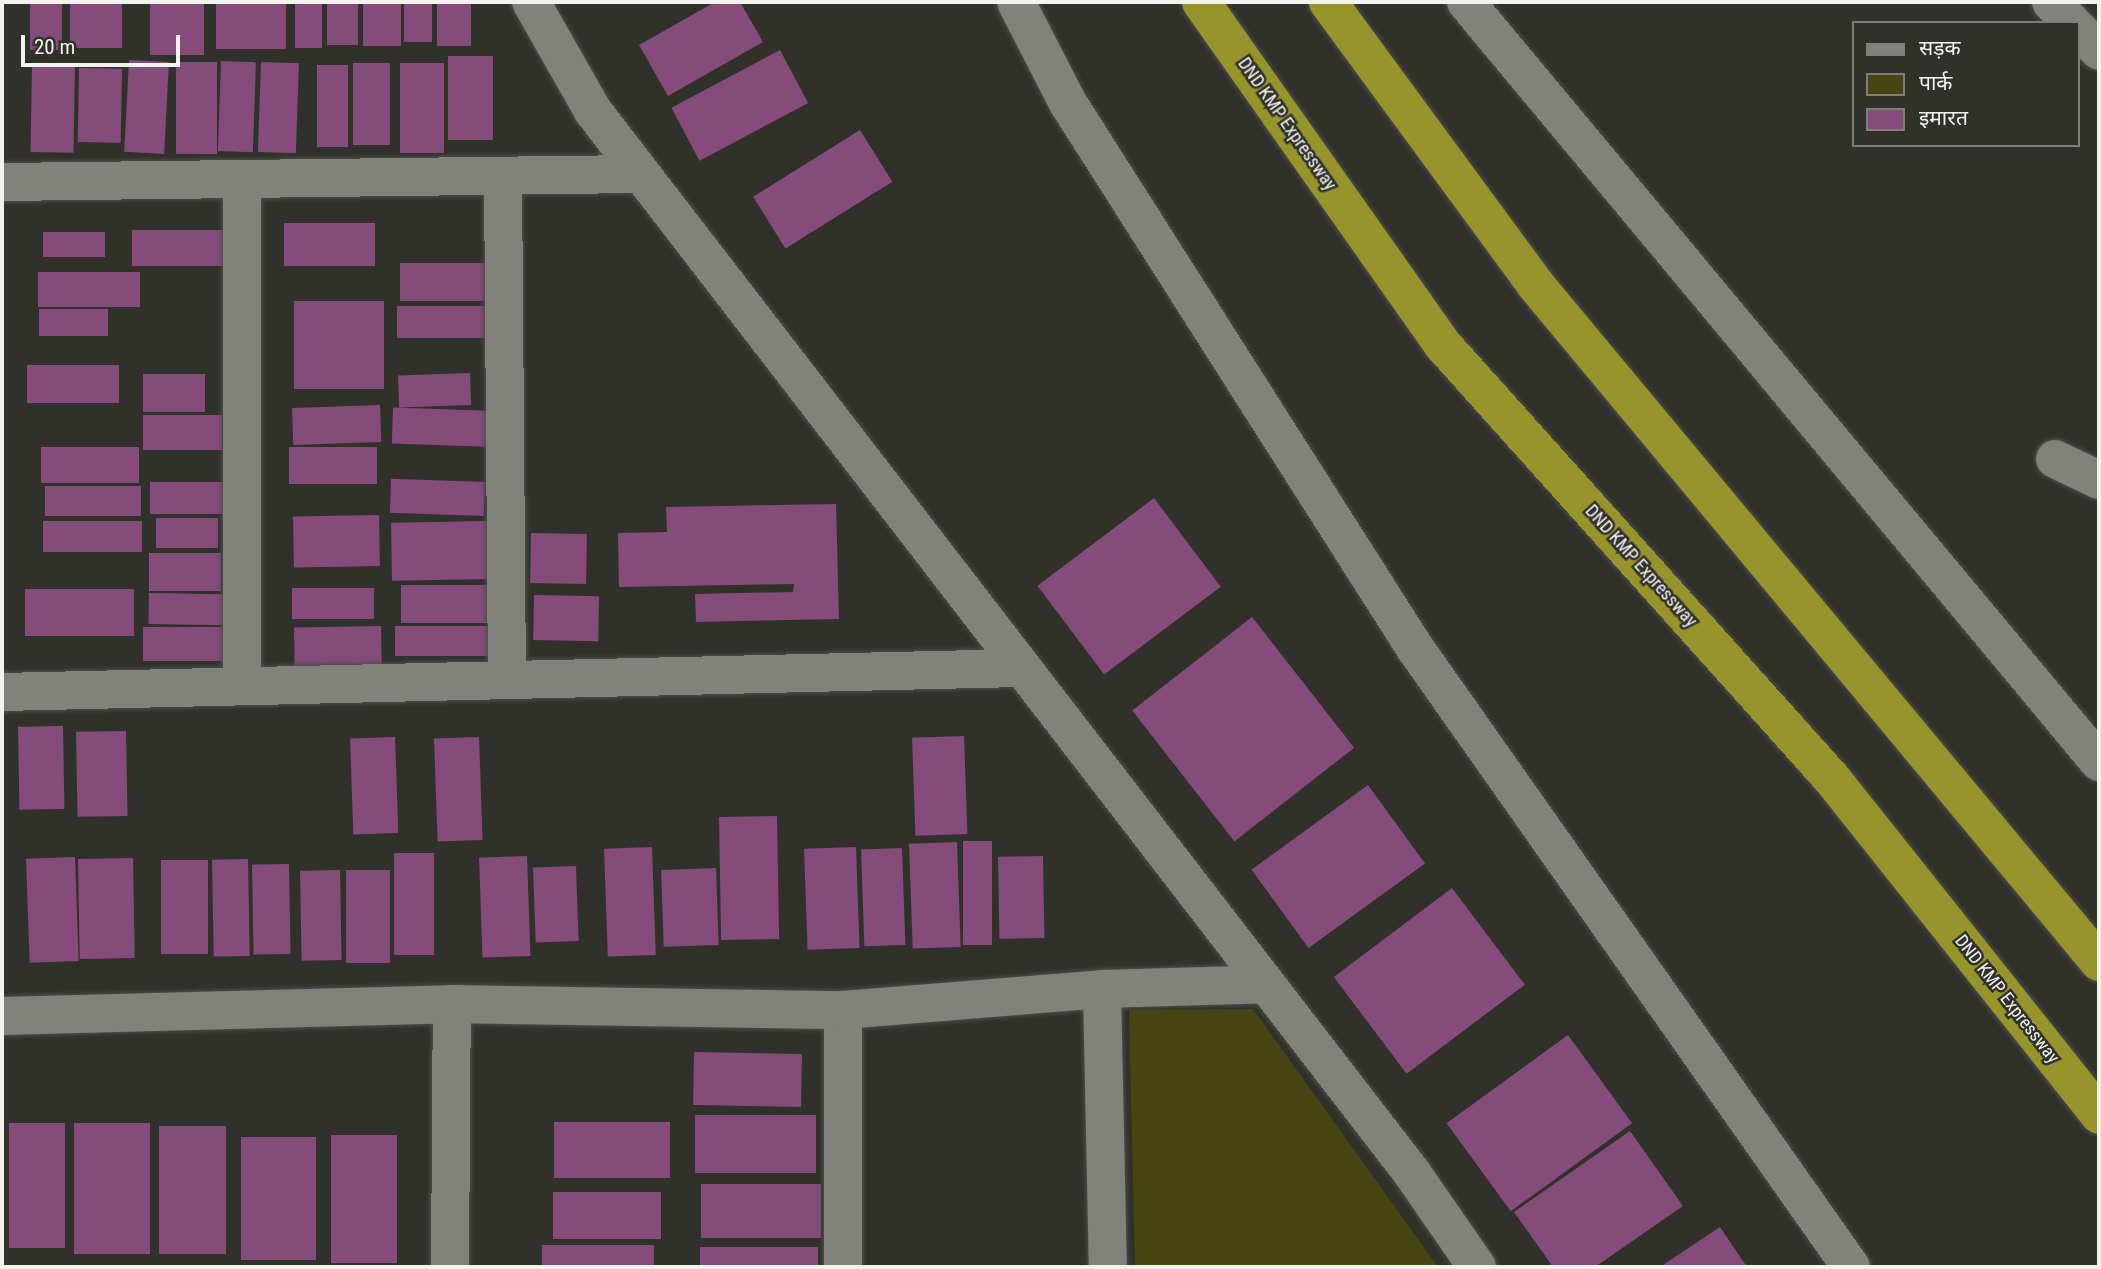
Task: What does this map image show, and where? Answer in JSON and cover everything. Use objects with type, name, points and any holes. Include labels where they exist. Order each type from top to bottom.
[{"type":"highway","name":"DND KMP Expressway","points":[[1201,2],[1443,345],[1833,780],[2099,1115]]},
{"type":"highway","points":[[1328,2],[1535,284],[2099,962]]},
{"type":"street","points":[[531,2],[593,111],[1412,1173],[1477,1267]]},
{"type":"street","points":[[1016,2],[1068,103],[1415,648],[1851,1267]]},
{"type":"street","points":[[1466,2],[2099,762]]},
{"type":"street","points":[[2051,2],[2070,21]]},
{"type":"street","points":[[2080,31],[2099,51]]},
{"type":"street","points":[[2,182],[641,174]]},
{"type":"street","points":[[503,176],[507,680]]},
{"type":"street","points":[[242,179],[242,686]]},
{"type":"street","points":[[2055,459],[2099,480]]},
{"type":"street","points":[[2,692],[1022,668]]},
{"type":"street","points":[[2,1016],[452,1004],[843,1010],[1102,989],[1266,984]]},
{"type":"street","points":[[1102,989],[1108,1267]]},
{"type":"street","points":[[450,1267],[452,1004]]},
{"type":"street","points":[[843,1010],[843,1267]]},
{"type":"green space","points":[[1253,1009],[1438,1267],[1135,1267],[1129,1010]]},
{"type":"building","points":[[30,2],[62,2],[62,50],[30,50]]},
{"type":"building","points":[[70,2],[122,2],[122,48],[70,48]]},
{"type":"building","points":[[150,2],[204,2],[204,55],[150,55]]},
{"type":"building","points":[[216,2],[286,2],[286,49],[216,49]]},
{"type":"building","points":[[295,2],[322,2],[322,48],[295,48]]},
{"type":"building","points":[[327,2],[358,2],[358,45],[327,45]]},
{"type":"building","points":[[363,2],[401,2],[401,46],[363,46]]},
{"type":"building","points":[[404,2],[432,2],[432,42],[404,42]]},
{"type":"building","points":[[437,2],[471,2],[471,46],[437,46]]},
{"type":"building","points":[[715,2],[740,2],[763,42],[668,96],[639,45]]},
{"type":"building","points":[[780,50],[808,103],[700,161],[671,108]]},
{"type":"building","points":[[448,56],[493,56],[493,140],[448,140]]},
{"type":"building","points":[[129,60],[169,62],[164,154],[124,152]]},
{"type":"building","points":[[221,61],[256,62],[253,152],[218,151]]},
{"type":"building","points":[[176,62],[217,62],[217,154],[176,154]]},
{"type":"building","points":[[261,62],[299,63],[296,153],[258,152]]},
{"type":"building","points":[[353,63],[390,63],[390,145],[353,145]]},
{"type":"building","points":[[400,63],[444,63],[444,153],[400,153]]},
{"type":"building","points":[[32,65],[75,66],[73,153],[30,152]]},
{"type":"building","points":[[317,65],[348,65],[348,147],[317,147]]},
{"type":"building","points":[[79,68],[122,69],[121,143],[78,142]]},
{"type":"building","points":[[860,130],[892,182],[785,249],[753,197]]},
{"type":"building","points":[[284,223],[375,223],[375,266],[284,266]]},
{"type":"building","points":[[132,230],[229,230],[229,266],[132,266]]},
{"type":"building","points":[[43,232],[105,232],[105,257],[43,257]]},
{"type":"building","points":[[400,263],[499,263],[499,301],[400,301]]},
{"type":"building","points":[[38,272],[140,272],[140,307],[38,307]]},
{"type":"building","points":[[294,301],[384,301],[384,389],[294,389]]},
{"type":"building","points":[[397,306],[495,306],[495,338],[397,338]]},
{"type":"building","points":[[39,309],[108,309],[108,336],[39,336]]},
{"type":"building","points":[[27,365],[119,365],[119,403],[27,403]]},
{"type":"building","points":[[470,373],[471,405],[399,407],[398,376]]},
{"type":"building","points":[[143,374],[205,374],[205,412],[143,412]]},
{"type":"building","points":[[380,405],[381,442],[293,445],[292,408]]},
{"type":"building","points":[[393,407],[495,411],[494,447],[392,443]]},
{"type":"building","points":[[143,415],[222,415],[222,450],[143,450]]},
{"type":"building","points":[[41,447],[139,447],[139,483],[41,483]]},
{"type":"building","points":[[289,447],[377,447],[377,484],[289,484]]},
{"type":"building","points":[[391,479],[485,482],[484,516],[390,513]]},
{"type":"building","points":[[150,482],[224,482],[224,514],[150,514]]},
{"type":"building","points":[[45,486],[141,486],[141,516],[45,516]]},
{"type":"building","points":[[1154,498],[1221,587],[1104,675],[1037,586]]},
{"type":"building","points":[[836,504],[839,619],[696,622],[695,594],[793,592],[794,584],[619,587],[618,533],[667,532],[666,507]]},
{"type":"building","points":[[379,515],[380,566],[294,567],[293,517]]},
{"type":"building","points":[[156,518],[218,518],[218,548],[156,548]]},
{"type":"building","points":[[43,521],[142,521],[142,552],[43,552]]},
{"type":"building","points":[[490,521],[491,579],[392,581],[391,523]]},
{"type":"building","points":[[531,533],[587,534],[586,584],[530,583]]},
{"type":"building","points":[[149,553],[221,553],[221,591],[149,591]]},
{"type":"building","points":[[401,585],[487,585],[487,623],[401,623]]},
{"type":"building","points":[[292,588],[374,588],[374,619],[292,619]]},
{"type":"building","points":[[25,589],[134,589],[134,636],[25,636]]},
{"type":"building","points":[[149,593],[224,594],[223,625],[148,624]]},
{"type":"building","points":[[534,595],[599,596],[598,641],[533,640]]},
{"type":"building","points":[[1252,617],[1354,748],[1234,841],[1132,711]]},
{"type":"building","points":[[381,626],[382,665],[295,667],[294,628]]},
{"type":"building","points":[[395,626],[489,626],[489,656],[395,656]]},
{"type":"building","points":[[143,627],[224,627],[224,661],[143,661]]},
{"type":"building","points":[[63,726],[64,809],[19,810],[18,727]]},
{"type":"building","points":[[126,731],[127,816],[77,817],[76,732]]},
{"type":"building","points":[[964,736],[967,834],[915,836],[912,738]]},
{"type":"building","points":[[395,737],[398,833],[353,835],[350,739]]},
{"type":"building","points":[[479,737],[483,840],[438,842],[434,739]]},
{"type":"building","points":[[1368,785],[1425,863],[1309,948],[1252,870]]},
{"type":"building","points":[[777,816],[779,939],[721,940],[719,817]]},
{"type":"building","points":[[963,841],[992,841],[992,945],[963,945]]},
{"type":"building","points":[[957,842],[961,947],[913,949],[909,844]]},
{"type":"building","points":[[652,847],[656,955],[608,957],[604,849]]},
{"type":"building","points":[[856,847],[860,948],[808,950],[804,849]]},
{"type":"building","points":[[902,848],[905,945],[864,946],[861,849]]},
{"type":"building","points":[[394,853],[434,853],[434,955],[394,955]]},
{"type":"building","points":[[527,856],[530,956],[483,958],[479,858]]},
{"type":"building","points":[[1043,856],[1044,938],[999,939],[998,857]]},
{"type":"building","points":[[75,857],[79,961],[30,963],[26,859]]},
{"type":"building","points":[[133,858],[135,958],[80,959],[78,859]]},
{"type":"building","points":[[248,859],[250,956],[214,957],[212,860]]},
{"type":"building","points":[[161,860],[208,860],[208,954],[161,954]]},
{"type":"building","points":[[289,864],[291,954],[254,955],[252,865]]},
{"type":"building","points":[[576,866],[579,941],[536,942],[533,868]]},
{"type":"building","points":[[716,868],[719,945],[664,947],[661,870]]},
{"type":"building","points":[[340,870],[342,960],[302,961],[300,871]]},
{"type":"building","points":[[346,870],[390,870],[390,963],[346,963]]},
{"type":"building","points":[[1452,888],[1525,985],[1407,1074],[1334,977]]},
{"type":"building","points":[[1568,1035],[1632,1123],[1511,1211],[1447,1123]]},
{"type":"building","points":[[694,1052],[802,1054],[801,1107],[693,1105]]},
{"type":"building","points":[[695,1115],[816,1115],[816,1173],[695,1173]]},
{"type":"building","points":[[554,1122],[670,1122],[670,1178],[554,1178]]},
{"type":"building","points":[[9,1123],[65,1123],[65,1248],[9,1248]]},
{"type":"building","points":[[74,1123],[150,1123],[150,1254],[74,1254]]},
{"type":"building","points":[[159,1126],[226,1126],[226,1254],[159,1254]]},
{"type":"building","points":[[1630,1131],[1683,1206],[1595,1267],[1553,1267],[1514,1212]]},
{"type":"building","points":[[331,1135],[397,1135],[397,1263],[331,1263]]},
{"type":"building","points":[[241,1137],[316,1137],[316,1260],[241,1260]]},
{"type":"building","points":[[701,1184],[821,1184],[821,1238],[701,1238]]},
{"type":"building","points":[[553,1192],[661,1192],[661,1239],[553,1239]]},
{"type":"building","points":[[1720,1227],[1747,1267],[1660,1267]]},
{"type":"building","points":[[542,1245],[654,1245],[654,1267],[542,1267]]},
{"type":"building","points":[[700,1247],[818,1247],[818,1267],[700,1267]]}]
